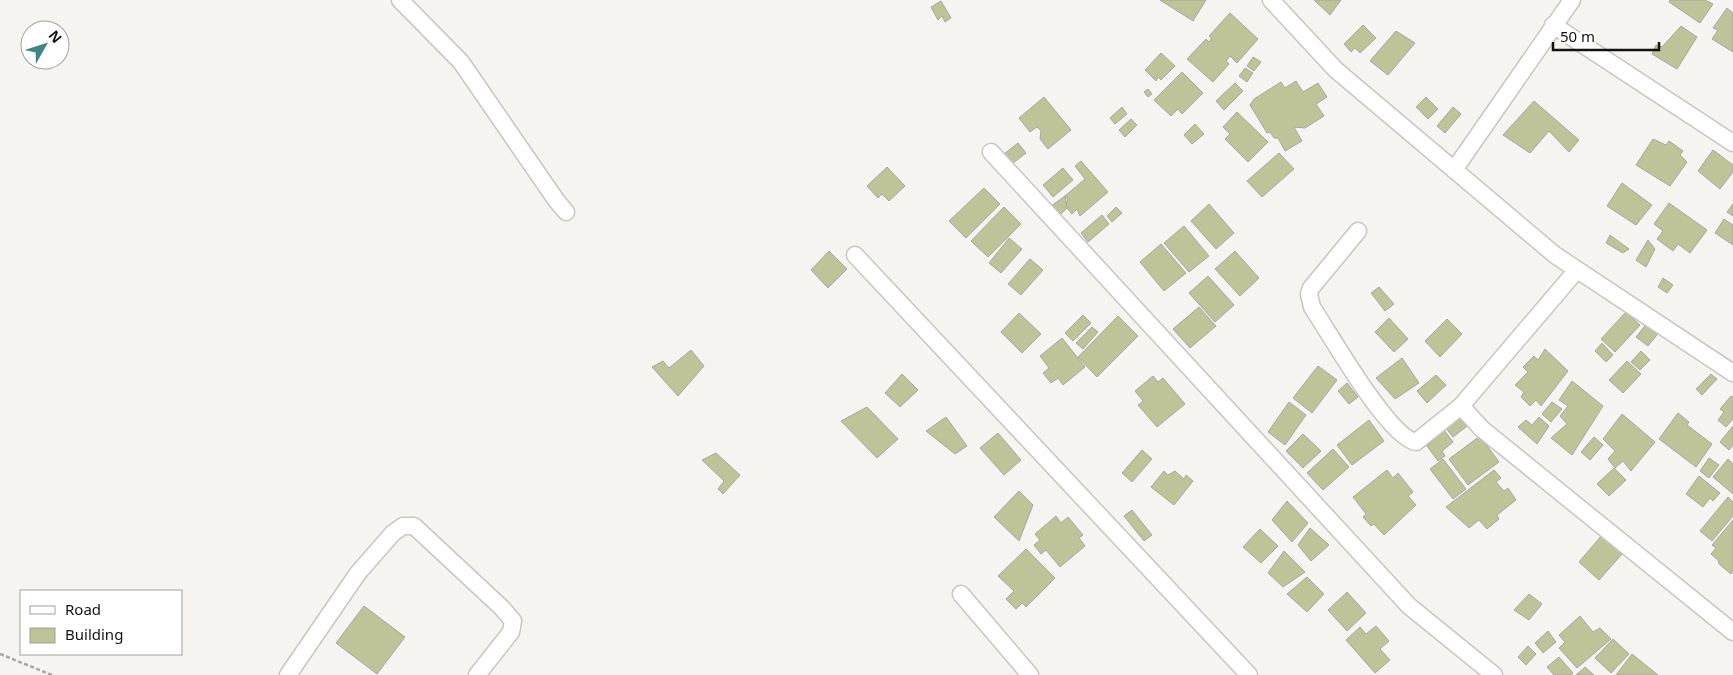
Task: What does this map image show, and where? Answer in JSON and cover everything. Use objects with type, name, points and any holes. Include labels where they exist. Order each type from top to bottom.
[{"type":"street","points":[[400,0],[461,62],[566,212]]},
{"type":"street","points":[[1454,170],[1572,0]]},
{"type":"street","points":[[1278,3],[1336,70],[1576,271],[1733,373]]},
{"type":"street","points":[[1553,25],[1733,143]]},
{"type":"street","points":[[991,152],[1408,606],[1494,675]]},
{"type":"street","points":[[1358,231],[1311,288],[1309,294],[1312,307],[1366,390],[1395,428],[1408,441],[1416,442],[1461,406],[1576,271]]},
{"type":"street","points":[[855,255],[1249,675]]},
{"type":"street","points":[[1461,406],[1482,429],[1733,632]]},
{"type":"street","points":[[288,675],[358,573],[393,533],[404,526],[414,526],[502,608],[513,621],[511,632],[477,675]]},
{"type":"street","points":[[961,594],[1030,675]]},
{"type":"path","points":[[0,654],[52,675]]},
{"type":"building","points":[[1160,0],[1206,0],[1193,21]]},
{"type":"building","points":[[1314,0],[1341,0],[1330,15]]},
{"type":"building","points":[[1670,0],[1705,0],[1713,4],[1700,23],[1669,2]]},
{"type":"building","points":[[941,1],[951,18],[945,22],[942,16],[938,20],[931,7]]},
{"type":"building","points":[[1727,8],[1733,13],[1733,52],[1712,39],[1718,30],[1713,28]]},
{"type":"building","points":[[1230,13],[1258,39],[1237,63],[1230,56],[1226,61],[1229,64],[1213,82],[1187,59],[1206,39],[1209,42],[1212,38],[1209,36]]},
{"type":"building","points":[[1363,25],[1376,38],[1360,53],[1355,48],[1351,52],[1344,44]]},
{"type":"building","points":[[1681,26],[1697,37],[1677,69],[1652,54],[1656,45],[1662,47]]},
{"type":"building","points":[[1396,31],[1415,43],[1388,75],[1370,61]]},
{"type":"building","points":[[1161,53],[1175,66],[1161,80],[1158,77],[1156,81],[1145,70]]},
{"type":"building","points":[[1253,57],[1261,62],[1254,71],[1247,66]]},
{"type":"building","points":[[1245,68],[1253,73],[1247,82],[1239,76]]},
{"type":"building","points":[[1182,72],[1203,93],[1182,114],[1178,109],[1171,116],[1154,100]]},
{"type":"building","points":[[1296,81],[1303,92],[1318,83],[1327,97],[1316,104],[1324,116],[1305,128],[1294,127],[1302,141],[1285,151],[1278,138],[1274,138],[1270,132],[1267,133],[1250,105],[1254,99],[1281,82],[1285,88]]},
{"type":"building","points":[[1235,83],[1243,91],[1224,110],[1216,101]]},
{"type":"building","points":[[1148,89],[1152,94],[1148,97],[1144,92]]},
{"type":"building","points":[[1044,97],[1071,130],[1048,149],[1040,139],[1041,131],[1037,127],[1030,132],[1019,118]]},
{"type":"building","points":[[1426,97],[1438,109],[1428,119],[1416,107]]},
{"type":"building","points":[[1534,101],[1579,140],[1569,152],[1549,131],[1530,153],[1503,135]]},
{"type":"building","points":[[1122,107],[1127,114],[1115,124],[1110,118]]},
{"type":"building","points":[[1453,107],[1461,114],[1445,133],[1437,126]]},
{"type":"building","points":[[1237,112],[1268,142],[1248,162],[1225,139],[1230,134],[1223,127]]},
{"type":"building","points":[[1131,119],[1137,125],[1125,137],[1119,130]]},
{"type":"building","points":[[1195,124],[1204,134],[1192,144],[1184,135]]},
{"type":"building","points":[[1653,139],[1666,145],[1669,141],[1683,151],[1680,155],[1687,162],[1670,186],[1636,165]]},
{"type":"building","points":[[1018,143],[1026,153],[1012,164],[1004,154]]},
{"type":"building","points":[[1713,150],[1733,165],[1733,172],[1720,189],[1698,171]]},
{"type":"building","points":[[1279,153],[1294,169],[1262,197],[1247,181]]},
{"type":"building","points":[[1081,161],[1108,192],[1080,216],[1077,209],[1072,214],[1064,204],[1068,200],[1065,196],[1085,179],[1075,166]]},
{"type":"building","points":[[887,167],[905,186],[889,201],[882,194],[878,198],[867,186]]},
{"type":"building","points":[[1063,168],[1073,180],[1053,197],[1043,185]]},
{"type":"building","points":[[1622,183],[1652,205],[1636,225],[1607,206]]},
{"type":"building","points":[[984,188],[1000,204],[966,238],[949,221]]},
{"type":"building","points":[[1065,196],[1067,208],[1058,217],[1051,206]]},
{"type":"building","points":[[1669,203],[1707,230],[1690,253],[1678,244],[1673,251],[1657,239],[1663,231],[1654,224]]},
{"type":"building","points":[[1209,204],[1234,233],[1216,249],[1191,221]]},
{"type":"building","points":[[1733,204],[1733,216],[1727,212]]},
{"type":"building","points":[[1004,207],[1021,224],[988,257],[971,241]]},
{"type":"building","points":[[1116,207],[1122,213],[1112,222],[1107,216]]},
{"type":"building","points":[[1102,215],[1109,224],[1088,242],[1081,233]]},
{"type":"building","points":[[1724,219],[1733,225],[1733,245],[1715,233]]},
{"type":"building","points":[[1184,226],[1209,256],[1189,272],[1164,243]]},
{"type":"building","points":[[1610,235],[1629,249],[1623,253],[1606,243]]},
{"type":"building","points":[[1009,238],[1022,249],[1001,273],[989,263]]},
{"type":"building","points":[[1648,240],[1655,249],[1646,267],[1636,260]]},
{"type":"building","points":[[1161,244],[1186,273],[1164,291],[1140,262]]},
{"type":"building","points":[[829,251],[847,269],[828,288],[811,270]]},
{"type":"building","points":[[1235,251],[1259,278],[1240,296],[1215,269]]},
{"type":"building","points":[[1030,259],[1043,270],[1021,295],[1008,284]]},
{"type":"building","points":[[1208,276],[1234,305],[1215,322],[1189,293]]},
{"type":"building","points":[[1663,278],[1673,285],[1667,293],[1658,287]]},
{"type":"building","points":[[1379,287],[1394,304],[1385,311],[1371,293]]},
{"type":"building","points":[[1199,307],[1216,326],[1190,348],[1173,329]]},
{"type":"building","points":[[1626,312],[1640,325],[1615,352],[1601,339]]},
{"type":"building","points":[[1019,313],[1041,334],[1022,353],[1001,332]]},
{"type":"building","points":[[1083,315],[1091,323],[1073,341],[1065,333]]},
{"type":"building","points":[[1118,316],[1138,336],[1097,377],[1078,357]]},
{"type":"building","points":[[1389,318],[1408,339],[1394,352],[1375,332]]},
{"type":"building","points":[[1447,319],[1462,334],[1440,357],[1425,341]]},
{"type":"building","points":[[1648,322],[1660,331],[1648,346],[1636,337]]},
{"type":"building","points":[[1092,327],[1098,332],[1083,349],[1076,343]]},
{"type":"building","points":[[1062,338],[1085,367],[1063,385],[1058,378],[1051,383],[1043,373],[1049,368],[1040,356]]},
{"type":"building","points":[[1602,343],[1613,355],[1606,362],[1595,351]]},
{"type":"building","points":[[1545,349],[1568,371],[1541,406],[1536,400],[1530,406],[1521,397],[1524,392],[1515,385],[1528,372],[1523,367],[1534,356],[1538,360]]},
{"type":"building","points":[[691,350],[704,366],[678,396],[652,367],[663,361],[669,368]]},
{"type":"building","points":[[1641,351],[1650,360],[1640,370],[1631,362]]},
{"type":"building","points":[[1402,358],[1419,383],[1395,399],[1376,378]]},
{"type":"building","points":[[1627,361],[1641,374],[1623,393],[1609,380]]},
{"type":"building","points":[[1318,366],[1337,380],[1312,413],[1293,398]]},
{"type":"building","points":[[902,374],[918,390],[900,407],[885,393]]},
{"type":"building","points":[[1711,374],[1717,379],[1702,395],[1696,389]]},
{"type":"building","points":[[1436,375],[1446,385],[1427,403],[1417,391]]},
{"type":"building","points":[[1153,376],[1158,382],[1163,378],[1185,404],[1157,427],[1138,405],[1143,401],[1135,391]]},
{"type":"building","points":[[1572,381],[1603,406],[1572,455],[1551,438],[1567,424],[1560,416],[1568,406],[1559,400]]},
{"type":"building","points":[[1347,383],[1358,397],[1349,404],[1338,391]]},
{"type":"building","points":[[1731,396],[1733,397],[1733,419],[1726,427],[1718,420],[1724,412],[1720,409]]},
{"type":"building","points":[[1289,402],[1306,415],[1285,445],[1268,432]]},
{"type":"building","points":[[1552,402],[1562,409],[1551,422],[1542,414]]},
{"type":"building","points":[[867,407],[898,439],[877,458],[841,421]]},
{"type":"building","points":[[1463,413],[1471,423],[1453,437],[1445,427]]},
{"type":"building","points":[[1678,413],[1689,422],[1687,425],[1712,444],[1696,467],[1659,439]]},
{"type":"building","points":[[1622,414],[1655,442],[1631,471],[1623,461],[1615,468],[1608,459],[1615,451],[1603,439]]},
{"type":"building","points":[[946,417],[967,446],[955,454],[926,431]]},
{"type":"building","points":[[1539,417],[1549,426],[1537,444],[1518,427],[1526,420],[1532,425]]},
{"type":"building","points":[[1369,420],[1384,441],[1352,465],[1337,445]]},
{"type":"building","points":[[1733,426],[1733,445],[1729,450],[1720,442]]},
{"type":"building","points":[[1444,430],[1453,442],[1442,451],[1445,456],[1438,461],[1427,446]]},
{"type":"building","points":[[998,433],[1021,460],[1004,475],[980,448]]},
{"type":"building","points":[[1303,434],[1321,451],[1303,468],[1286,451]]},
{"type":"building","points":[[1480,436],[1499,462],[1468,485],[1449,459]]},
{"type":"building","points":[[1594,437],[1603,445],[1590,460],[1581,452]]},
{"type":"building","points":[[1333,449],[1349,467],[1323,490],[1307,473]]},
{"type":"building","points":[[1142,450],[1152,459],[1132,482],[1122,473]]},
{"type":"building","points":[[716,453],[740,475],[723,494],[718,489],[724,481],[702,460]]},
{"type":"building","points":[[1709,458],[1719,465],[1709,478],[1700,471]]},
{"type":"building","points":[[1443,459],[1466,489],[1453,499],[1430,469]]},
{"type":"building","points":[[1728,459],[1733,464],[1733,494],[1713,477]]},
{"type":"building","points":[[1614,468],[1626,480],[1609,496],[1597,484]]},
{"type":"building","points":[[1387,470],[1393,478],[1398,473],[1413,492],[1408,496],[1416,505],[1384,535],[1374,524],[1371,526],[1363,517],[1366,514],[1353,497]]},
{"type":"building","points":[[1494,470],[1501,478],[1496,482],[1504,491],[1508,488],[1516,500],[1497,515],[1499,519],[1487,529],[1479,520],[1469,528],[1446,507]]},
{"type":"building","points":[[1164,471],[1168,475],[1175,471],[1184,479],[1186,475],[1193,481],[1174,505],[1151,487]]},
{"type":"building","points":[[1699,476],[1720,493],[1713,501],[1710,498],[1703,507],[1686,494]]},
{"type":"building","points":[[1019,491],[1033,505],[1019,541],[994,517]]},
{"type":"building","points":[[1728,497],[1733,502],[1733,516],[1712,541],[1700,531]]},
{"type":"building","points":[[1287,501],[1308,523],[1292,542],[1272,520]]},
{"type":"building","points":[[1132,510],[1152,535],[1144,541],[1124,516]]},
{"type":"building","points":[[1056,516],[1061,523],[1068,517],[1083,535],[1079,538],[1085,546],[1060,567],[1046,550],[1041,554],[1034,545],[1040,540],[1035,534]]},
{"type":"building","points":[[1733,520],[1733,571],[1731,574],[1711,554],[1716,548],[1712,545]]},
{"type":"building","points":[[1310,528],[1329,545],[1311,561],[1298,545]]},
{"type":"building","points":[[1260,529],[1278,546],[1261,563],[1243,547]]},
{"type":"building","points":[[1602,535],[1623,553],[1599,580],[1579,562]]},
{"type":"building","points":[[1026,549],[1055,578],[1026,607],[1022,603],[1016,609],[1006,599],[1014,591],[998,576]]},
{"type":"building","points":[[1284,551],[1305,572],[1283,587],[1268,573]]},
{"type":"building","points":[[1307,577],[1324,594],[1307,612],[1287,594]]},
{"type":"building","points":[[1347,592],[1366,613],[1347,631],[1328,610]]},
{"type":"building","points":[[1529,594],[1542,604],[1529,620],[1514,610]]},
{"type":"building","points":[[364,606],[405,637],[377,674],[336,643]]},
{"type":"building","points":[[1580,616],[1593,632],[1600,628],[1611,639],[1577,668],[1559,648],[1565,642],[1559,635]]},
{"type":"building","points":[[1376,626],[1389,641],[1380,649],[1390,660],[1375,673],[1346,640],[1360,627],[1366,634]]},
{"type":"building","points":[[1548,631],[1556,642],[1543,653],[1535,643]]},
{"type":"building","points":[[1613,639],[1629,654],[1611,673],[1595,658]]},
{"type":"building","points":[[1528,646],[1536,654],[1526,665],[1518,657]]},
{"type":"building","points":[[1632,654],[1658,675],[1616,675]]},
{"type":"building","points":[[1559,657],[1573,673],[1571,675],[1554,675],[1547,667]]},
{"type":"building","points":[[1585,667],[1594,675],[1576,675]]}]
